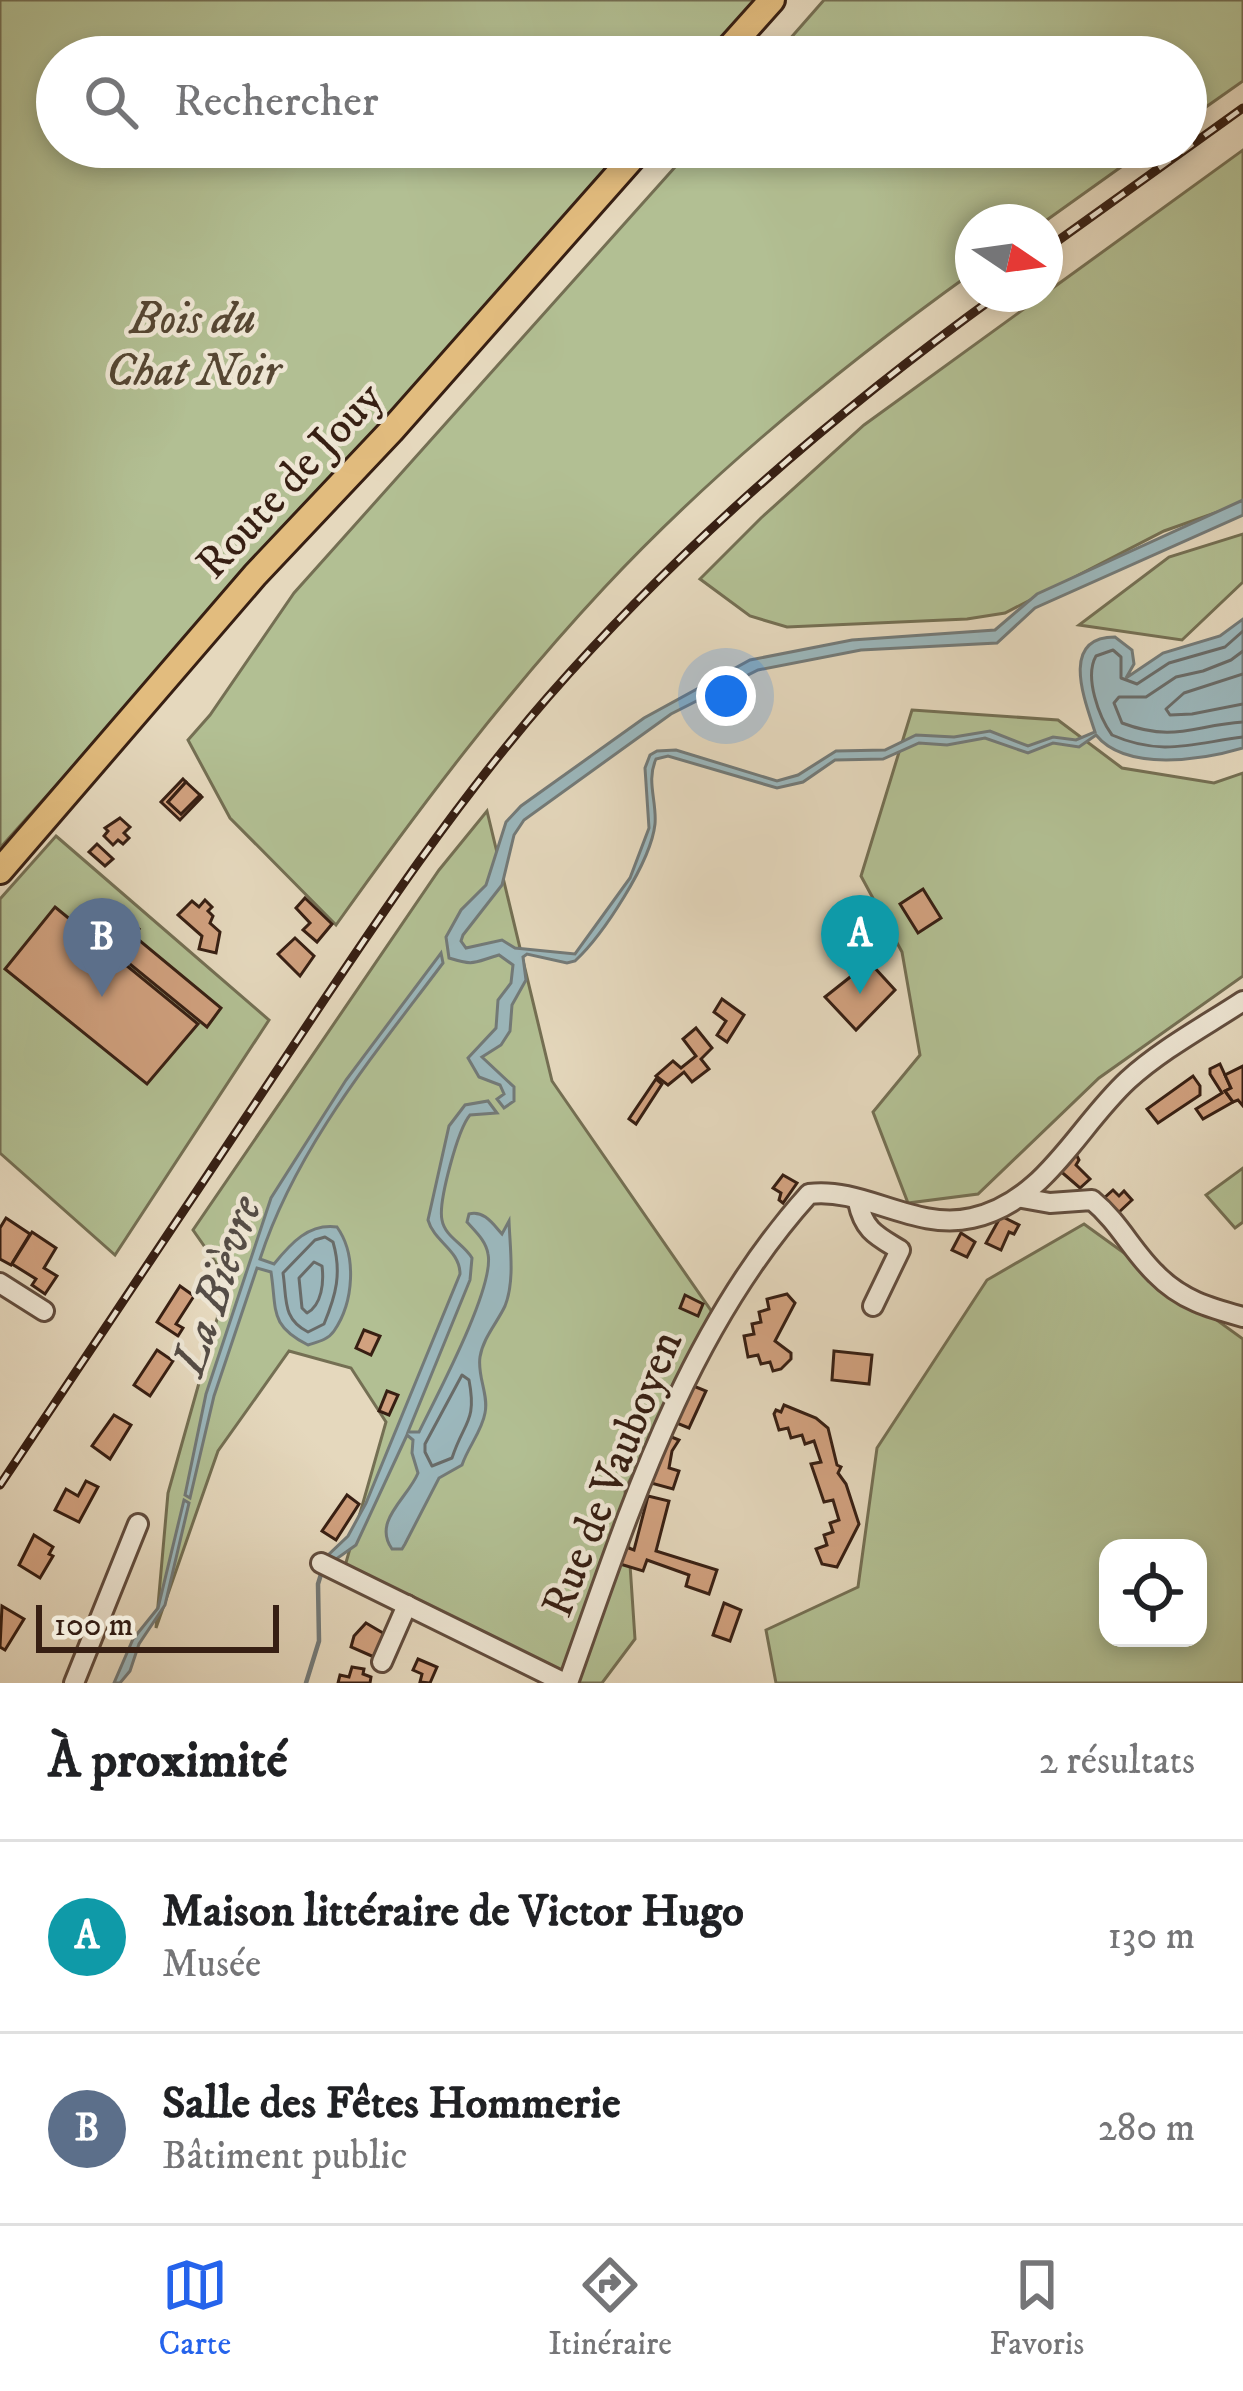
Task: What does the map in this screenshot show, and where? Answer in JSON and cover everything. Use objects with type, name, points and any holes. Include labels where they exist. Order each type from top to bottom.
[{"type":"main road","points":[[740,36],[772,0]]},
{"type":"main road","name":"Route de Jouy","points":[[0,871],[255,575],[623,168]]},
{"type":"street","name":"Rue de Vauboyen","points":[[566,1683],[662,1430],[708,1334],[809,1194],[831,1192],[934,1222],[976,1218],[1022,1198],[1127,1080],[1243,1001]]},
{"type":"street","points":[[1022,1198],[1050,1203],[1092,1200],[1114,1218],[1154,1273],[1178,1292],[1198,1305],[1243,1318]]},
{"type":"street","points":[[858,1202],[873,1236],[900,1250],[873,1306]]},
{"type":"street","points":[[0,1282],[44,1311]]},
{"type":"street","points":[[74,1683],[139,1524]]},
{"type":"street","points":[[324,1565],[566,1683]]},
{"type":"street","points":[[382,1662],[406,1605]]},
{"type":"green space","name":"Bois du Chat Noir","points":[[0,0],[760,0],[728,36],[36,36],[36,168],[609,168],[0,848]]},
{"type":"green space","points":[[824,0],[1243,0],[1243,81],[1207,106],[1207,36],[792,36]]},
{"type":"green space","points":[[1243,150],[1243,503],[1164,531],[1005,613],[967,619],[787,627],[750,616],[700,579],[864,425],[1020,312],[1063,312],[1063,281]]},
{"type":"green space","points":[[674,168],[1120,168],[1063,208],[1063,204],[955,204],[955,285],[781,421],[646,544],[498,710],[336,925],[230,818],[188,740],[294,593]]},
{"type":"green space","points":[[1243,534],[1243,582],[1182,640],[1079,625],[1169,557]]},
{"type":"green space","points":[[912,710],[1058,720],[1122,768],[1214,783],[1243,773],[1243,976],[1099,1078],[978,1194],[908,1203],[873,1112],[920,1055],[902,952],[861,876]]},
{"type":"green space","points":[[487,811],[552,1081],[712,1312],[625,1490],[635,1639],[602,1683],[562,1683],[345,1566],[386,1422],[351,1368],[289,1351],[218,1451],[156,1628],[168,1493],[228,1280],[193,1230],[439,870]]},
{"type":"green space","points":[[56,836],[269,1020],[115,1255],[0,1153],[0,899]]},
{"type":"green space","points":[[1243,1168],[1243,1222],[1235,1228],[1206,1195]]},
{"type":"green space","points":[[1084,1224],[1243,1339],[1243,1683],[776,1683],[766,1630],[858,1587],[877,1448],[987,1280]]},
{"type":"water","points":[[1243,500],[1243,515],[1035,608],[997,643],[861,650],[758,670],[671,714],[524,820],[514,835],[502,885],[461,941],[466,948],[502,940],[515,948],[575,954],[630,878],[649,828],[645,768],[657,751],[676,750],[777,781],[798,775],[836,751],[885,750],[916,735],[954,737],[990,731],[1028,746],[1053,737],[1076,740],[1095,732],[1080,673],[1087,647],[1098,640],[1115,637],[1132,650],[1134,664],[1126,678],[1163,653],[1220,636],[1243,619],[1243,748],[1166,760],[1126,754],[1096,735],[1079,747],[1053,743],[1028,753],[985,738],[947,745],[919,743],[883,759],[835,760],[803,782],[777,788],[668,756],[656,759],[652,840],[612,916],[575,961],[523,957],[526,980],[512,1005],[510,1031],[501,1045],[482,1057],[514,1087],[514,1101],[504,1108],[497,1099],[504,1094],[500,1085],[479,1077],[468,1058],[496,1028],[498,1000],[511,983],[513,965],[499,955],[474,962],[449,958],[446,937],[461,910],[486,885],[506,822],[521,806],[644,718],[750,660],[852,640],[995,630],[1037,594]]},
{"type":"water","points":[[441,953],[443,963],[316,1141],[275,1218],[260,1259],[274,1264],[309,1231],[337,1227],[350,1265],[349,1293],[341,1319],[322,1340],[308,1345],[295,1338],[277,1316],[271,1272],[257,1268],[214,1396],[190,1498],[185,1495],[206,1394],[271,1198],[346,1080]]},
{"type":"water","points":[[488,1101],[497,1113],[470,1115],[443,1198],[442,1220],[447,1231],[472,1258],[470,1280],[408,1432],[419,1432],[483,1291],[488,1254],[467,1222],[474,1213],[488,1219],[502,1234],[509,1221],[511,1253],[508,1296],[480,1357],[486,1406],[483,1420],[462,1465],[439,1478],[402,1549],[392,1549],[386,1529],[389,1519],[418,1473],[413,1440],[407,1435],[356,1545],[332,1562],[325,1558],[348,1536],[366,1503],[460,1274],[456,1259],[428,1220],[449,1126],[465,1105]]},
{"type":"water","points":[[184,1500],[189,1503],[165,1605],[139,1644],[130,1671],[114,1683],[133,1639],[158,1608]]},
{"type":"building","points":[[183,779],[186,782],[168,802],[181,814],[202,797],[180,820],[161,802]]},
{"type":"building","points":[[186,782],[200,795],[181,814],[168,802]]},
{"type":"building","points":[[120,818],[130,827],[124,833],[129,838],[113,845],[104,836],[105,828]]},
{"type":"building","points":[[97,844],[113,859],[105,866],[89,852]]},
{"type":"building","points":[[923,889],[941,918],[918,933],[900,904]]},
{"type":"building","points":[[305,898],[332,924],[317,942],[303,930],[310,923],[296,908]]},
{"type":"building","points":[[205,900],[212,907],[210,923],[220,932],[216,953],[199,949],[202,936],[178,915],[192,901],[199,907]]},
{"type":"building","points":[[55,907],[198,1024],[147,1084],[5,969]]},
{"type":"building","points":[[119,913],[139,929],[134,936],[221,1008],[207,1027],[98,938]]},
{"type":"building","points":[[295,938],[314,956],[300,976],[278,954]]},
{"type":"building","points":[[862,954],[895,990],[856,1030],[825,997],[854,974],[847,967]]},
{"type":"building","points":[[722,999],[744,1015],[727,1042],[717,1035],[726,1021],[714,1012]]},
{"type":"building","points":[[696,1028],[712,1048],[701,1059],[709,1069],[692,1082],[684,1072],[668,1085],[656,1076],[673,1061],[681,1068],[696,1056],[683,1039]]},
{"type":"building","points":[[1220,1064],[1231,1088],[1225,1091],[1233,1102],[1203,1119],[1196,1109],[1222,1093],[1210,1074]]},
{"type":"building","points":[[1243,1066],[1243,1106],[1225,1091],[1231,1088],[1225,1075]]},
{"type":"building","points":[[1193,1076],[1200,1095],[1158,1123],[1147,1109]]},
{"type":"building","points":[[656,1079],[662,1084],[636,1124],[629,1119]]},
{"type":"building","points":[[1074,1150],[1079,1160],[1076,1165],[1090,1179],[1080,1188],[1058,1169]]},
{"type":"building","points":[[783,1175],[797,1183],[783,1203],[781,1193],[773,1188]]},
{"type":"building","points":[[1113,1190],[1119,1196],[1124,1191],[1132,1200],[1117,1214],[1103,1199]]},
{"type":"building","points":[[1001,1216],[1019,1225],[1014,1234],[1009,1232],[1001,1250],[986,1243]]},
{"type":"building","points":[[6,1218],[30,1234],[11,1265],[0,1259],[0,1228]]},
{"type":"building","points":[[32,1232],[56,1248],[44,1268],[57,1276],[45,1294],[32,1285],[36,1279],[12,1264]]},
{"type":"building","points":[[961,1233],[975,1242],[967,1257],[952,1250]]},
{"type":"building","points":[[180,1286],[194,1296],[176,1324],[183,1328],[178,1336],[157,1322]]},
{"type":"building","points":[[787,1294],[795,1303],[775,1341],[791,1353],[791,1359],[773,1371],[770,1362],[761,1364],[758,1355],[748,1357],[744,1336],[754,1334],[752,1324],[761,1322],[759,1312],[769,1309],[767,1299]]},
{"type":"building","points":[[685,1295],[703,1304],[698,1316],[680,1308]]},
{"type":"building","points":[[364,1330],[380,1336],[371,1355],[356,1348]]},
{"type":"building","points":[[157,1350],[173,1361],[150,1396],[134,1385]]},
{"type":"building","points":[[834,1351],[872,1355],[869,1384],[832,1380]]},
{"type":"building","points":[[691,1385],[706,1391],[689,1428],[674,1422]]},
{"type":"building","points":[[387,1391],[398,1395],[389,1415],[379,1411]]},
{"type":"building","points":[[784,1405],[828,1428],[841,1467],[838,1473],[859,1524],[837,1567],[822,1564],[816,1549],[827,1545],[824,1535],[833,1532],[830,1523],[839,1520],[833,1500],[824,1502],[811,1464],[821,1462],[814,1441],[805,1444],[802,1435],[791,1438],[788,1428],[779,1430],[774,1414]]},
{"type":"building","points":[[114,1415],[131,1425],[110,1459],[92,1446]]},
{"type":"building","points":[[669,1436],[679,1440],[669,1468],[679,1471],[673,1489],[651,1483]]},
{"type":"building","points":[[86,1481],[98,1487],[79,1522],[55,1510],[66,1489],[78,1496]]},
{"type":"building","points":[[347,1495],[359,1504],[336,1540],[322,1531]]},
{"type":"building","points":[[648,1496],[669,1501],[656,1551],[717,1570],[709,1594],[686,1586],[689,1575],[647,1560],[643,1571],[620,1564],[626,1547],[634,1550]]},
{"type":"building","points":[[34,1535],[53,1547],[40,1578],[19,1565]]},
{"type":"building","points":[[724,1603],[741,1610],[730,1641],[713,1635]]},
{"type":"building","points":[[2,1606],[24,1619],[5,1650],[0,1647]]},
{"type":"building","points":[[366,1623],[388,1636],[374,1657],[351,1647]]},
{"type":"building","points":[[418,1659],[437,1667],[430,1683],[420,1682],[422,1674],[413,1670]]},
{"type":"building","points":[[352,1667],[364,1669],[370,1683],[338,1683],[340,1675],[349,1677]]},
{"type":"waterway","points":[[306,1683],[319,1641],[322,1571]]},
{"type":"railway","points":[[1207,134],[1243,108]]},
{"type":"railway","points":[[1063,237],[1159,168]]},
{"type":"railway","points":[[0,1485],[370,932],[510,742],[599,641],[706,534],[819,433],[975,312]]},
{"type":"place","name":"Maison littéraire de Victor Hugo","points":[[860,994]]},
{"type":"place","name":"Salle des Fêtes Hommerie","points":[[102,997]]},
{"type":"water label","name":"La Bièvre","points":[[215,1285]]}]
